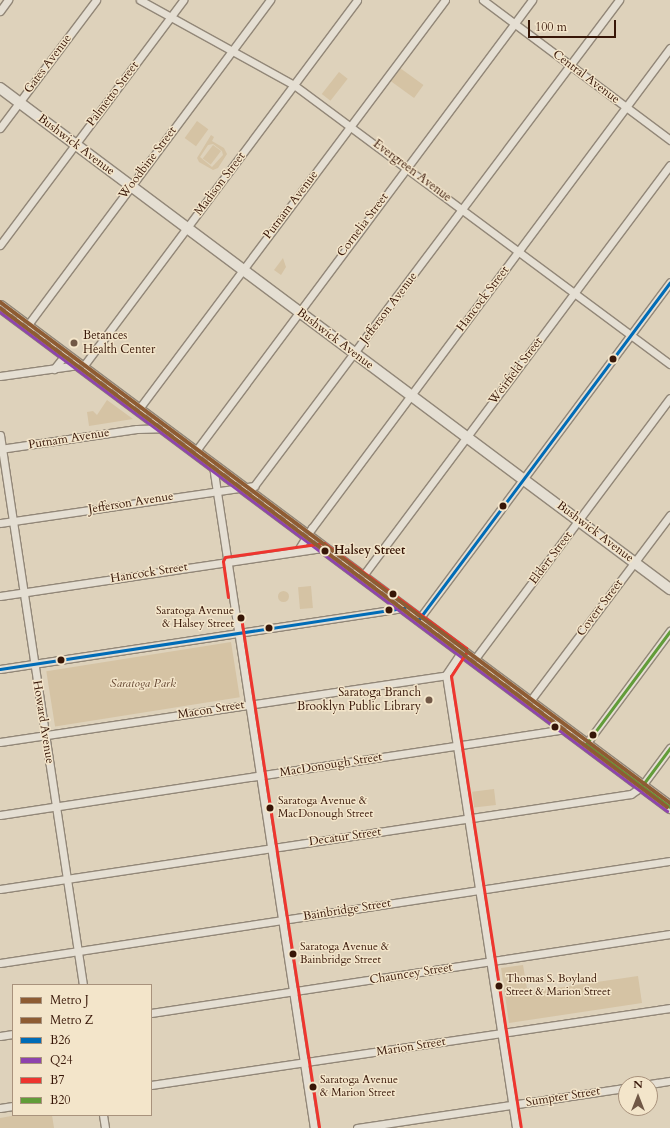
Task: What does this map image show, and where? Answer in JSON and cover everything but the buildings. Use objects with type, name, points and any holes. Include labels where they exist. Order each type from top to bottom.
[{"type":"main road","name":"Bushwick Avenue","points":[[0,88],[670,589]]},
{"type":"main road","points":[[0,306],[670,807]]},
{"type":"street","points":[[0,11],[8,0]]},
{"type":"street","name":"Gates Avenue","points":[[0,128],[96,0]]},
{"type":"street","name":"Evergreen Avenue","points":[[140,0],[294,85],[407,167],[670,364]]},
{"type":"street","name":"Palmetto Street","points":[[0,245],[183,0]]},
{"type":"street","name":"Woodbine Street","points":[[27,326],[270,0]]},
{"type":"street","name":"Madison Street","points":[[80,367],[187,228],[357,0]]},
{"type":"street","name":"Putnam Avenue","points":[[137,428],[142,413],[243,270],[445,0]]},
{"type":"street","name":"Central Avenue","points":[[483,0],[670,140]]},
{"type":"street","name":"Cornelia Street","points":[[195,452],[532,0]]},
{"type":"street","name":"Jefferson Avenue","points":[[0,523],[216,490],[254,486],[619,0]]},
{"type":"street","name":"Hancock Street","points":[[298,550],[411,395],[670,48]]},
{"type":"street","name":"Weirfield Street","points":[[362,577],[670,165]]},
{"type":"street","points":[[419,619],[670,282]]},
{"type":"street","points":[[54,369],[65,355]]},
{"type":"street","points":[[0,376],[80,367]]},
{"type":"street","name":"Eldert Street","points":[[474,660],[670,398]]},
{"type":"street","name":"Putnam Avenue","points":[[1,449],[137,428],[162,428]]},
{"type":"street","name":"Howard Avenue","points":[[0,436],[83,984]]},
{"type":"street","points":[[214,466],[216,490],[314,1128]]},
{"type":"street","name":"Covert Street","points":[[530,702],[670,515]]},
{"type":"street","name":"Hancock Street","points":[[0,596],[298,550],[323,548]]},
{"type":"street","points":[[0,669],[404,608]]},
{"type":"street","points":[[586,744],[670,631]]},
{"type":"street","points":[[462,651],[446,675],[516,1128]]},
{"type":"street","name":"Macon Street","points":[[0,742],[446,675]]},
{"type":"street","name":"MacDonough Street","points":[[0,815],[566,730]]},
{"type":"street","name":"Decatur Street","points":[[0,889],[630,794],[641,786],[670,748]]},
{"type":"street","name":"Bainbridge Street","points":[[0,963],[670,861]]},
{"type":"street","name":"Chauncey Street","points":[[152,1013],[670,934]]},
{"type":"street","name":"Marion Street","points":[[152,1085],[670,1008]]},
{"type":"street","points":[[0,1036],[12,1034]]},
{"type":"street","points":[[658,1083],[670,1081]]},
{"type":"street","name":"Sumpter Street","points":[[357,1128],[618,1089]]},
{"type":"street","points":[[0,1108],[12,1106]]},
{"type":"street","points":[[103,1116],[105,1128]]},
{"type":"green space","points":[[400,68],[423,85],[414,98],[391,81]]},
{"type":"green space","points":[[339,72],[348,79],[330,101],[322,94]]},
{"type":"green space","points":[[197,121],[208,129],[196,146],[185,138]]},
{"type":"green space","points":[[211,135],[214,137],[212,141],[224,148],[227,154],[218,168],[213,170],[199,162],[197,158]],"holes":[[[213,144],[222,151],[223,155],[212,167],[200,157],[208,145]]]},
{"type":"green space","points":[[213,145],[221,151],[211,165],[203,159]]},
{"type":"green space","points":[[283,258],[286,267],[281,275],[274,270]]},
{"type":"green space","points":[[107,400],[133,419],[89,426],[87,412],[93,411],[97,415]]},
{"type":"green space","points":[[311,586],[313,608],[300,609],[298,587]]},
{"type":"green space","points":[[283,590],[287,592],[289,596],[287,600],[283,602],[279,600],[277,596],[279,592]]},
{"type":"green space","name":"Saratoga Park","points":[[231,642],[240,697],[55,727],[46,671]]},
{"type":"green space","points":[[494,789],[496,805],[474,808],[472,792]]},
{"type":"green space","points":[[523,965],[527,988],[535,991],[638,976],[642,1003],[509,1023],[501,968]]},
{"type":"green space","points":[[12,1116],[52,1116],[54,1128],[0,1128],[0,1118]]},
{"type":"railway","points":[[0,306],[670,807]]},
{"type":"metro line","name":"J","points":[[0,302],[670,803]]},
{"type":"metro line","name":"Z","points":[[0,308],[667,807]]},
{"type":"transit line","name":"B26","points":[[419,619],[670,282]]},
{"type":"transit line","name":"Q24","points":[[0,312],[667,811]]},
{"type":"transit line","name":"B7","points":[[228,597],[223,561],[225,557],[324,543],[466,648],[466,653],[451,676],[521,1127]]},
{"type":"transit line","name":"B26","points":[[0,669],[404,608]]},
{"type":"transit line","name":"B7","points":[[241,617],[319,1127]]},
{"type":"transit line","name":"B20","points":[[670,631],[586,744],[670,807]]},
{"type":"transit line","name":"B20","points":[[641,787],[670,748]]},
{"type":"place","name":"Betances Health Center","points":[[74,343]]},
{"type":"place","name":"Halsey Street","points":[[325,551]]},
{"type":"place","name":"Saratoga Avenue & Halsey Street","points":[[241,618]]},
{"type":"place","name":"Saratoga Branch Brooklyn Public Library","points":[[429,700]]},
{"type":"place","name":"Saratoga Avenue & MacDonough Street","points":[[270,808]]},
{"type":"place","name":"Saratoga Avenue & Bainbridge Street","points":[[293,954]]},
{"type":"place","name":"Thomas S. Boyland Street & Marion Street","points":[[499,986]]},
{"type":"place","name":"Saratoga Avenue & Marion Street","points":[[313,1087]]}]
